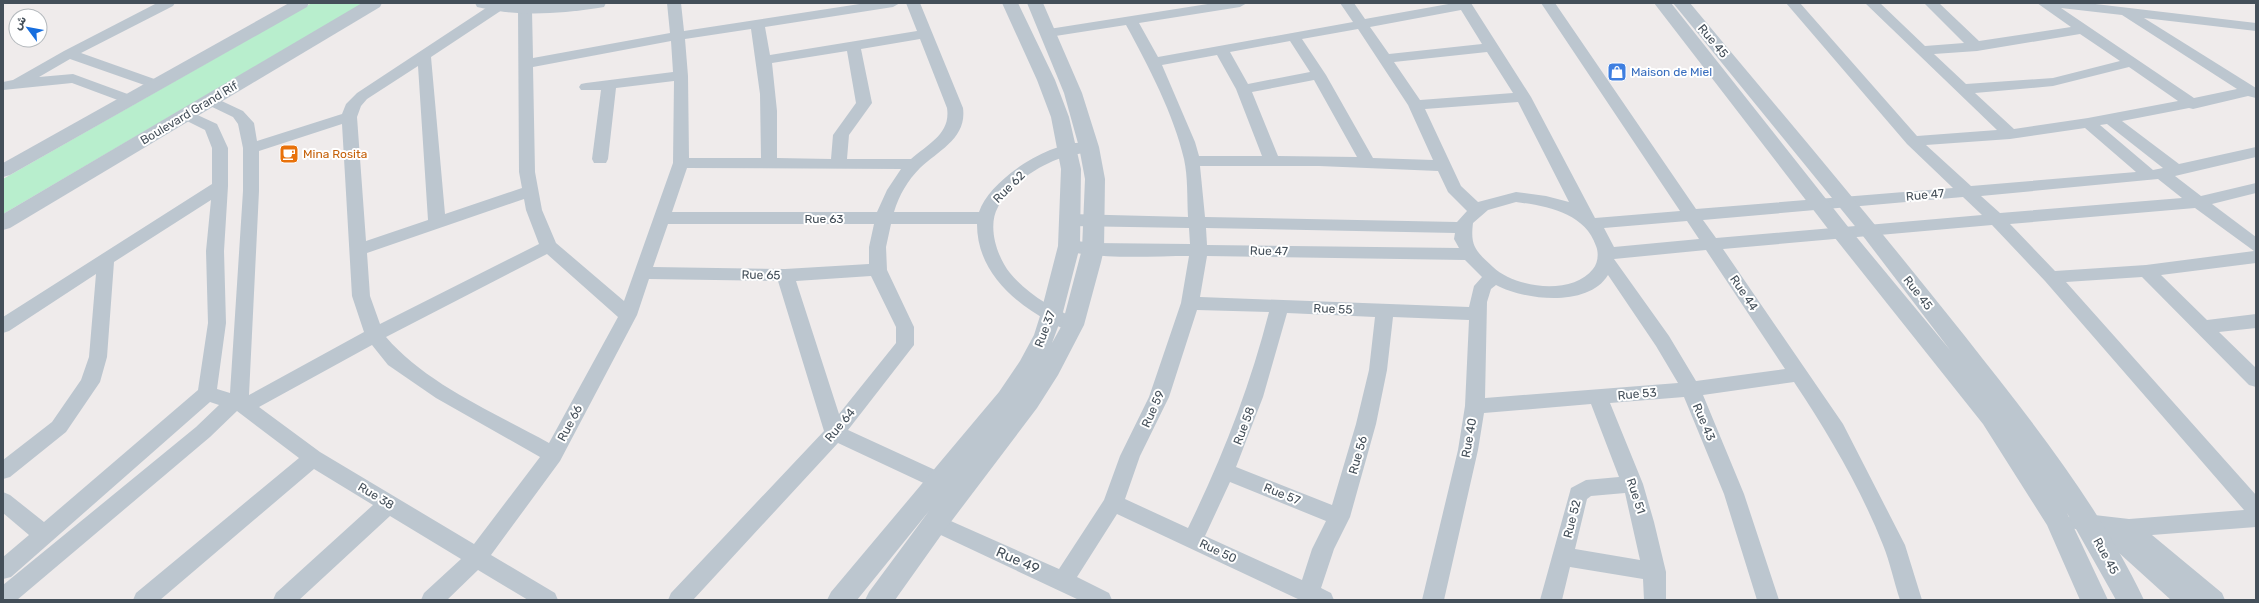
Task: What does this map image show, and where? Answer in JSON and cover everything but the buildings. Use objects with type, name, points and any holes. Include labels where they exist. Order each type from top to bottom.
[{"type":"street","points":[[19,83],[69,54],[168,3]]},
{"type":"street","points":[[3,171],[301,3]]},
{"type":"street","name":"Boulevard Grand Rif","points":[[3,223],[374,3]]},
{"type":"street","points":[[553,455],[443,393],[395,360],[374,335],[361,296],[349,117],[354,104],[362,96],[424,54],[490,5],[569,8],[598,3]]},
{"type":"street","name":"Rue 66","points":[[432,600],[476,557],[553,455],[628,315],[644,273],[681,163],[681,76],[674,3]]},
{"type":"street","points":[[526,64],[677,36],[893,3]]},
{"type":"street","name":"Rue 64","points":[[679,600],[835,432],[903,350],[907,341],[906,326],[887,295],[878,270],[878,246],[884,219],[894,192],[915,164],[948,135],[956,121],[955,108],[913,3]]},
{"type":"street","name":"Rue 37","points":[[841,600],[977,436],[1024,372],[1045,335],[1051,316],[1069,246],[1071,169],[1068,149],[1060,117],[1046,80],[1010,3]]},
{"type":"street","name":"Rue 37","points":[[879,600],[1029,402],[1067,340],[1073,325],[1093,249],[1095,179],[1089,147],[1073,94],[1049,33],[1035,3]]},
{"type":"street","points":[[1049,33],[1130,19],[1240,3]]},
{"type":"street","points":[[1347,3],[1416,105],[1456,191],[1476,209]]},
{"type":"street","name":"Rue 44","points":[[1548,3],[1836,429],[1866,486],[1894,545],[1911,600]]},
{"type":"street","name":"Rue 45","points":[[1662,3],[1822,204],[1842,233],[1991,417],[2058,520],[2094,600]]},
{"type":"street","name":"Rue 45","points":[[1682,3],[1870,231],[2040,450],[2094,524],[2130,600]]},
{"type":"street","points":[[1793,3],[1913,140],[1997,220],[2051,277],[2256,509]]},
{"type":"street","points":[[1872,3],[1924,50],[2010,134]]},
{"type":"street","points":[[1931,3],[1977,47]]},
{"type":"street","points":[[2043,3],[2193,104]]},
{"type":"street","points":[[2052,3],[2256,27]]},
{"type":"street","points":[[1154,62],[1465,4],[1523,96],[1588,221],[1602,238],[1606,259],[1597,278],[1582,288],[1561,292],[1532,291],[1514,287],[1493,277],[1478,266],[1468,254],[1462,241],[1463,228],[1467,218],[1476,209],[1494,200],[1516,197],[1540,199],[1564,207],[1588,221]]},
{"type":"street","points":[[526,7],[527,172],[536,216],[549,246],[628,315]]},
{"type":"street","points":[[2124,11],[2253,93]]},
{"type":"street","name":"Rue 59","points":[[1063,580],[1112,503],[1130,456],[1159,397],[1190,303],[1199,250],[1192,161],[1182,129],[1154,62],[1130,19]]},
{"type":"street","points":[[757,24],[765,60],[770,112],[769,164]]},
{"type":"street","points":[[2238,25],[2256,35]]},
{"type":"street","points":[[1924,50],[1977,47],[2031,40],[2083,29]]},
{"type":"street","points":[[765,60],[925,34]]},
{"type":"street","points":[[1292,36],[1319,76],[1367,162]]},
{"type":"street","points":[[838,164],[841,135],[864,103],[853,46]]},
{"type":"street","points":[[1386,59],[1492,47]]},
{"type":"street","points":[[1221,49],[1243,89],[1272,160]]},
{"type":"street","points":[[69,54],[155,84]]},
{"type":"street","points":[[424,54],[437,222]]},
{"type":"street","points":[[1964,89],[2052,82],[2132,62]]},
{"type":"street","points":[[586,87],[681,76]]},
{"type":"street","points":[[1243,89],[1319,76]]},
{"type":"street","points":[[3,86],[73,78],[128,100]]},
{"type":"street","points":[[600,159],[610,85]]},
{"type":"street","points":[[1913,140],[2010,134],[2088,123],[2253,93]]},
{"type":"street","points":[[1416,105],[1523,96]]},
{"type":"street","points":[[211,100],[238,114],[246,123],[251,148],[244,340],[240,404]]},
{"type":"street","points":[[3,570],[176,422],[207,393],[217,323],[215,251],[220,186],[220,148],[212,127],[186,115]]},
{"type":"street","points":[[251,148],[349,117]]},
{"type":"street","points":[[2110,119],[2163,174]]},
{"type":"street","points":[[2088,123],[2163,174],[2197,202],[2256,246]]},
{"type":"street","name":"Rue 62","points":[[1073,325],[1051,316],[1015,288],[999,270],[988,249],[986,218],[990,206],[996,197],[1016,177],[1042,160],[1068,149],[1089,147]]},
{"type":"street","name":"Rue 47","points":[[1588,221],[1690,215],[2163,174],[2256,152]]},
{"type":"street","points":[[1192,161],[1272,160],[1367,162],[1445,166]]},
{"type":"street","points":[[681,163],[915,164]]},
{"type":"street","points":[[3,326],[220,186]]},
{"type":"street","points":[[1606,259],[1712,244],[2197,202],[2256,188]]},
{"type":"street","points":[[358,250],[530,191]]},
{"type":"street","name":"Rue 63","points":[[662,218],[986,218]]},
{"type":"street","points":[[1070,220],[1463,228]]},
{"type":"street","points":[[3,598],[203,432],[240,404],[549,246]]},
{"type":"street","name":"Rue 47","points":[[1069,246],[1093,249],[1468,254]]},
{"type":"street","points":[[2051,277],[2146,271],[2256,257]]},
{"type":"street","name":"Rue 43","points":[[1606,259],[1620,277],[1658,334],[1690,389],[1752,540],[1768,600]]},
{"type":"street","points":[[3,471],[59,427],[90,382],[98,357],[106,260]]},
{"type":"street","name":"Rue 65","points":[[644,273],[786,275],[878,270]]},
{"type":"street","points":[[2146,271],[2256,380]]},
{"type":"street","points":[[786,275],[835,432],[939,481]]},
{"type":"street","name":"Rue 40","points":[[1433,600],[1448,529],[1468,450],[1475,406],[1478,358],[1477,314],[1480,292],[1493,277]]},
{"type":"street","name":"Rue 55","points":[[1190,303],[1477,314]]},
{"type":"street","name":"Rue 58","points":[[1193,539],[1226,472],[1260,382],[1279,307]]},
{"type":"street","name":"Rue 56","points":[[1316,596],[1323,549],[1339,517],[1366,424],[1378,370],[1385,311]]},
{"type":"street","points":[[2202,327],[2256,321]]},
{"type":"street","name":"Rue 53","points":[[1475,406],[1690,389],[1798,374]]},
{"type":"street","name":"Rue 38","points":[[207,393],[240,404],[313,458],[547,600]]},
{"type":"street","name":"Rue 51","points":[[1598,397],[1633,484],[1642,514],[1655,572],[1655,600]]},
{"type":"street","points":[[144,600],[313,458]]},
{"type":"street","name":"Rue 57","points":[[1226,472],[1339,517]]},
{"type":"street","name":"Rue 52","points":[[1551,600],[1576,499],[1582,490],[1633,484]]},
{"type":"street","points":[[3,501],[44,535]]},
{"type":"street","name":"Rue 50","points":[[1112,503],[1316,596]]},
{"type":"street","points":[[284,600],[388,504]]},
{"type":"street","points":[[2058,520],[2128,528],[2256,518]]},
{"type":"street","name":"Rue 49","points":[[936,523],[1063,580],[1101,600]]},
{"type":"street","points":[[2094,524],[2187,600]]},
{"type":"street","points":[[2128,528],[2214,600]]},
{"type":"street","points":[[1562,556],[1655,572]]},
{"type":"green space","points":[[312,3],[364,3],[3,214],[3,179]]},
{"type":"place","name":"Maison de Miel","points":[[1617,72]]},
{"type":"place","name":"Mina Rosita","points":[[289,154]]}]
